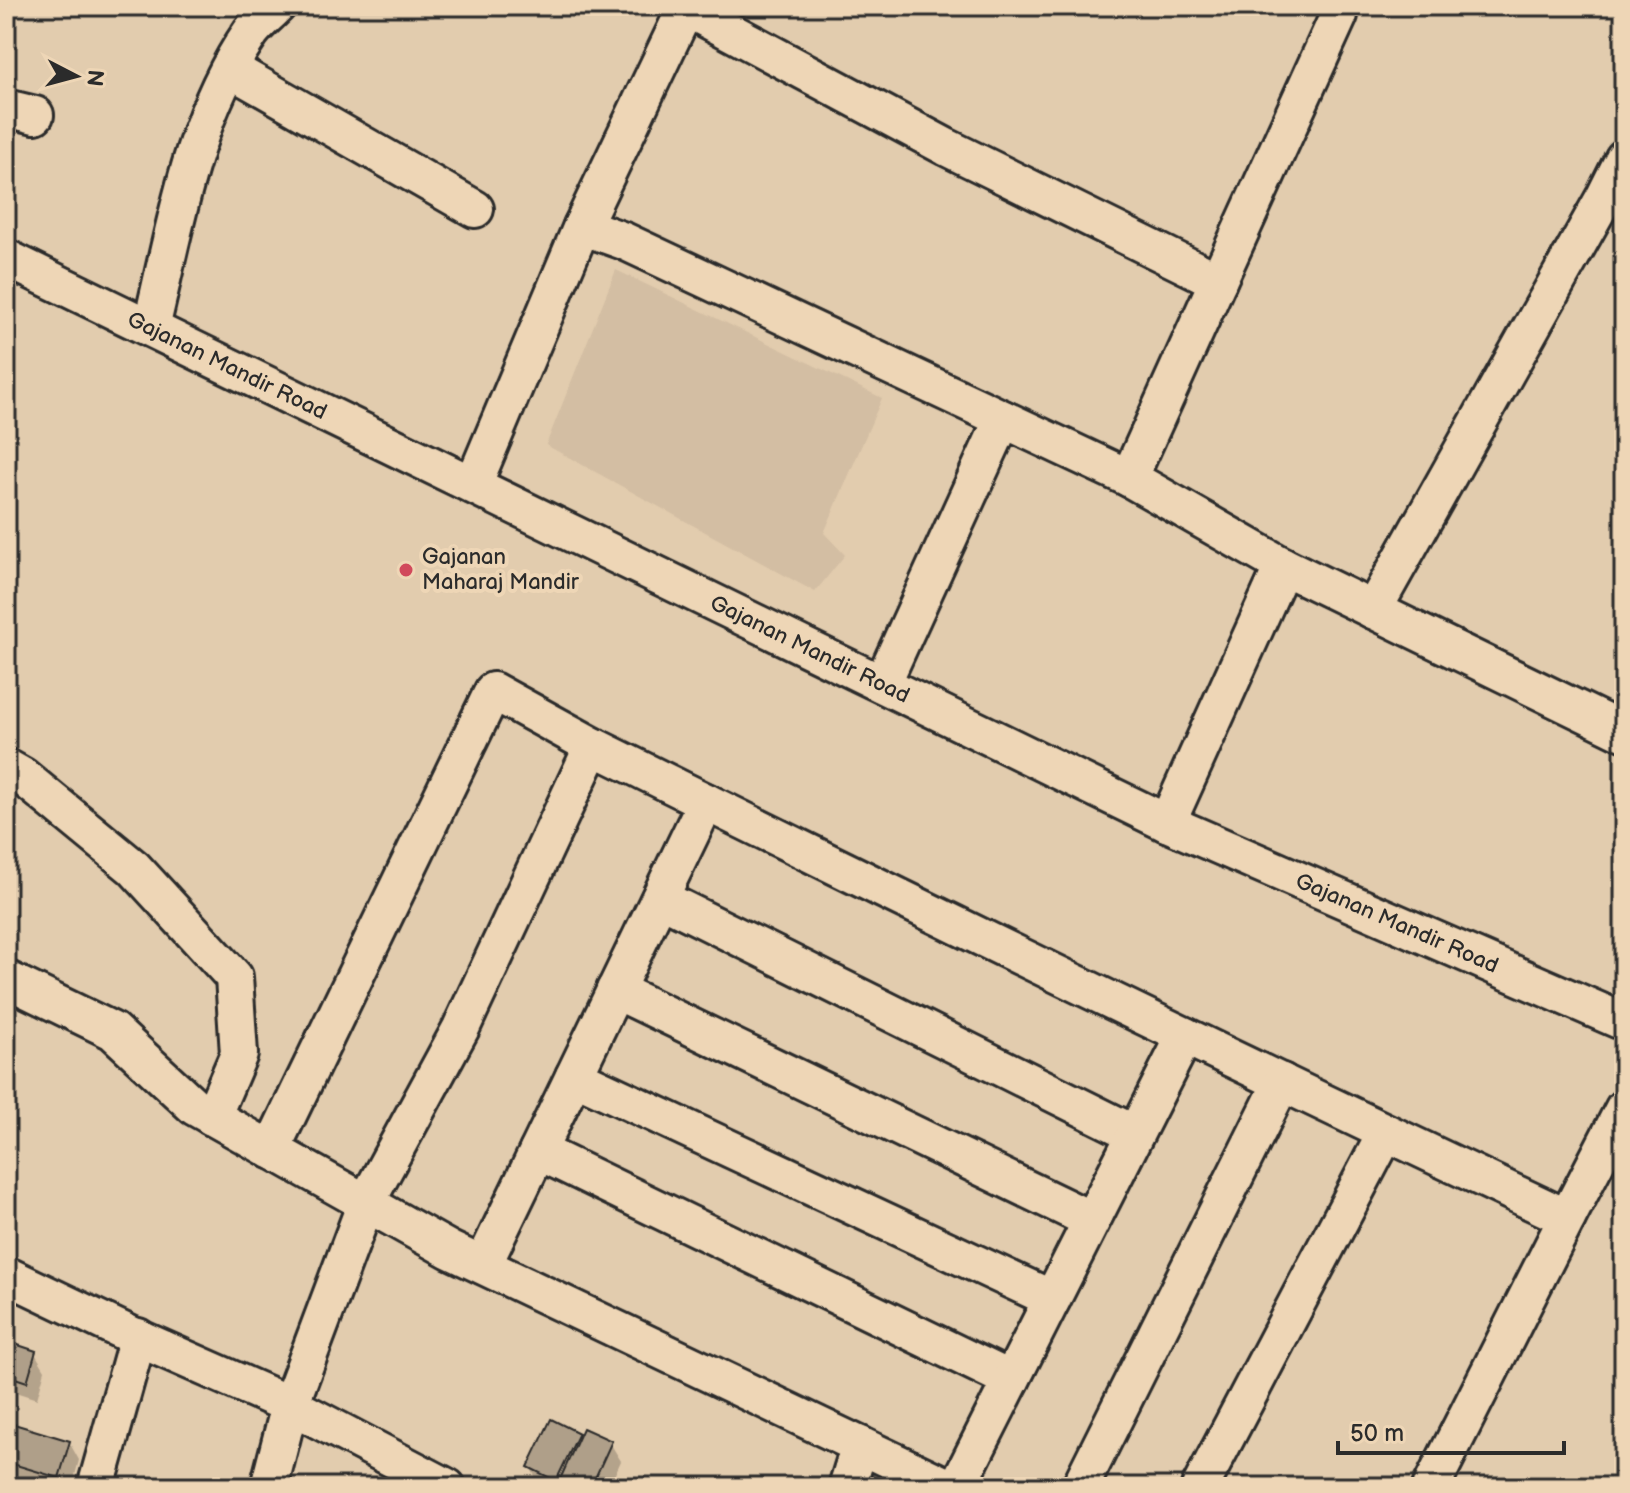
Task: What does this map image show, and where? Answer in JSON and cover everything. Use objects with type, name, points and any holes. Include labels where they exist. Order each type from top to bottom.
[{"type":"street","points":[[151,328],[189,170],[216,93],[252,30],[277,6]]},
{"type":"street","points":[[473,485],[582,226],[686,7],[946,147],[1218,281]]},
{"type":"street","points":[[1129,478],[1339,15]]},
{"type":"street","points":[[230,69],[475,209]]},
{"type":"street","points":[[1373,610],[1615,202],[1624,158]]},
{"type":"street","points":[[582,226],[624,241],[1129,478],[1283,566],[1624,732]]},
{"type":"street","name":"Gajanan Mandir Road","points":[[6,258],[1167,823],[1624,1022]]},
{"type":"street","points":[[882,684],[1003,419]]},
{"type":"street","points":[[1167,823],[1283,566]]},
{"type":"street","points":[[271,1150],[493,691],[593,746],[706,802],[1567,1218]]},
{"type":"street","points":[[269,1487],[290,1405],[366,1203],[461,1028],[593,746]]},
{"type":"street","points":[[6,767],[22,776],[134,868],[234,977],[239,1054],[212,1117]]},
{"type":"street","points":[[483,1265],[706,802]]},
{"type":"street","points":[[660,898],[1135,1134]]},
{"type":"street","points":[[6,979],[113,1031],[195,1107],[450,1250],[948,1487]]},
{"type":"street","points":[[615,990],[1091,1220]]},
{"type":"street","points":[[957,1487],[1185,1036]]},
{"type":"street","points":[[574,1076],[1052,1299]]},
{"type":"street","points":[[1080,1487],[1282,1082]]},
{"type":"street","points":[[1431,1487],[1624,1108]]},
{"type":"street","points":[[1200,1487],[1386,1133]]},
{"type":"street","points":[[538,1151],[1011,1380]]},
{"type":"street","points":[[6,1275],[290,1405],[431,1483]]},
{"type":"street","points":[[96,1487],[138,1337]]},
{"type":"street","points":[[847,1487],[860,1445]]},
{"type":"shaded area","points":[[616,270],[882,398],[824,533],[845,555],[815,592],[546,445]]},
{"type":"shaded area","points":[[875,1470],[906,1487],[870,1487]]},
{"type":"building","points":[[6,1341],[36,1351],[27,1382],[6,1375]]},
{"type":"building","points":[[551,1419],[579,1433],[556,1481],[528,1467]]},
{"type":"building","points":[[14,1424],[70,1441],[59,1478],[6,1462]]},
{"type":"building","points":[[583,1428],[612,1441],[591,1487],[559,1487],[557,1486]]},
{"type":"place","name":"Gajanan Maharaj Mandir","points":[[406,570]]}]
